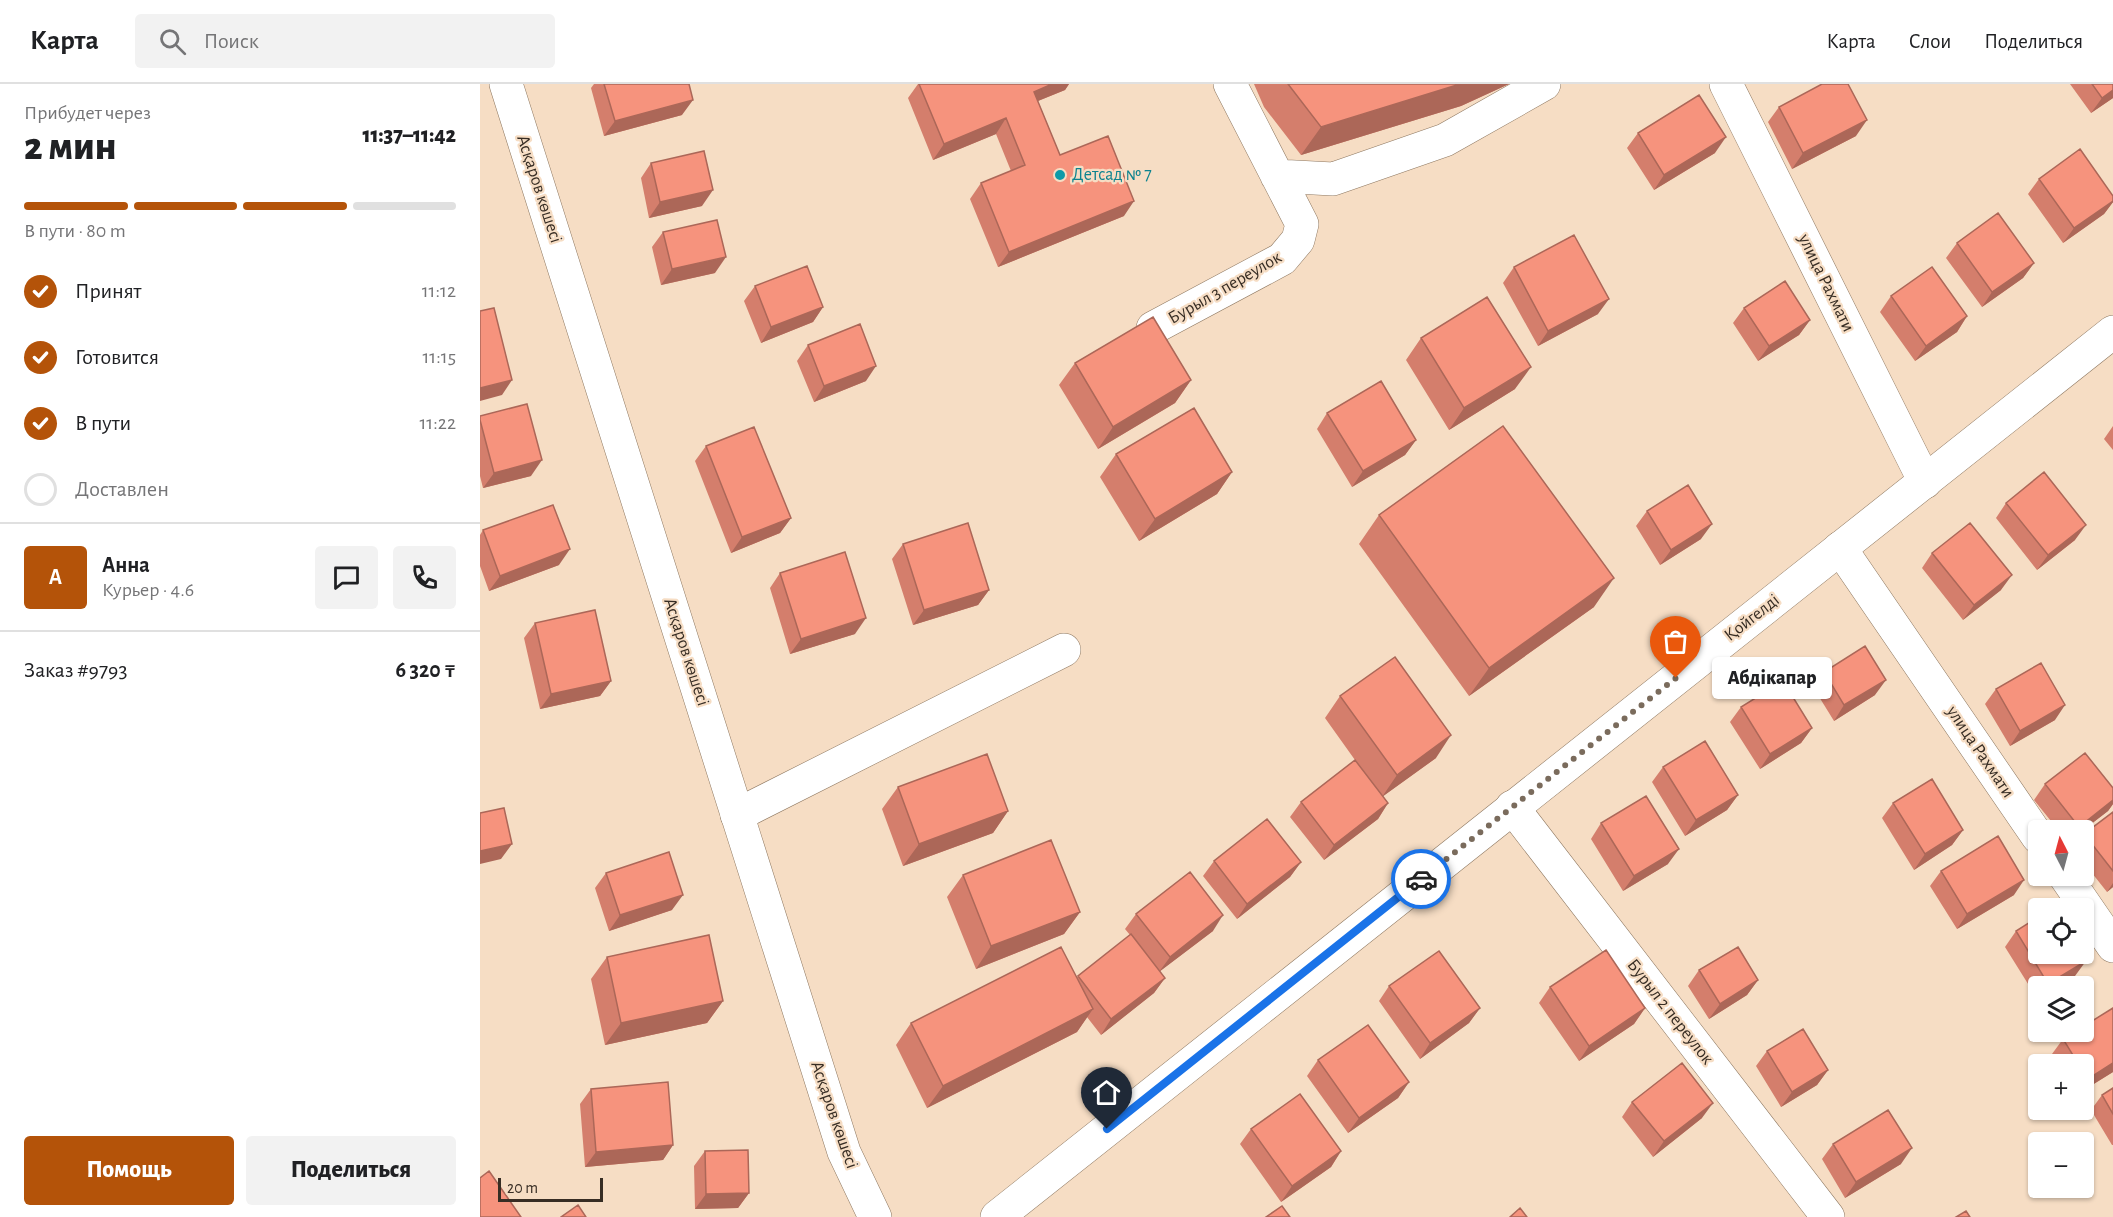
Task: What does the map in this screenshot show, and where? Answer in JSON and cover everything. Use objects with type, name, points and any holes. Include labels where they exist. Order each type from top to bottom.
[{"type":"street","name":"Асқаров көшесі","points":[[506,84],[844,1152],[875,1217]]},
{"type":"street","name":"Бурыл 3 переулок","points":[[1153,328],[1282,259],[1298,240],[1302,224],[1230,84]]},
{"type":"street","points":[[1277,176],[1333,179],[1445,140],[1544,84]]},
{"type":"street","name":"улица Рахмати","points":[[1726,84],[1925,482]]},
{"type":"street","name":"Қойгелді","points":[[997,1217],[2113,332]]},
{"type":"street","name":"улица Рахмати","points":[[1840,549],[2028,822]]},
{"type":"street","points":[[737,815],[1064,650]]},
{"type":"street","name":"Бурыл 2 переулок","points":[[1512,807],[1827,1217]]},
{"type":"street","points":[[2072,886],[2113,946]]},
{"type":"building","points":[[604,84],[689,84],[693,100],[615,121]]},
{"type":"building","name":"Детсад № 7","points":[[919,84],[1052,84],[1034,92],[1060,155],[1108,136],[1134,201],[1009,252],[981,183],[1025,165],[1006,118],[944,144]]},
{"type":"building","points":[[1288,84],[1460,84],[1321,127]]},
{"type":"building","points":[[1822,84],[1848,84],[1867,120],[1803,153],[1779,107]]},
{"type":"building","points":[[2092,84],[2113,84],[2113,90],[2102,98]]},
{"type":"building","points":[[1699,95],[1726,137],[1664,175],[1638,133]]},
{"type":"building","points":[[2080,149],[2113,196],[2113,201],[2074,228],[2039,179]]},
{"type":"building","points":[[704,151],[713,190],[660,202],[651,163]]},
{"type":"building","points":[[1998,213],[2034,263],[1992,292],[1957,243]]},
{"type":"building","points":[[717,220],[726,257],[672,269],[663,232]]},
{"type":"building","points":[[1574,235],[1609,299],[1548,331],[1514,267]]},
{"type":"building","points":[[807,266],[823,307],[771,327],[755,286]]},
{"type":"building","points":[[1932,267],[1967,316],[1926,346],[1891,296]]},
{"type":"building","points":[[1785,281],[1810,320],[1769,346],[1744,308]]},
{"type":"building","points":[[1487,297],[1531,367],[1464,408],[1421,338]]},
{"type":"building","points":[[494,308],[512,380],[480,388],[480,311]]},
{"type":"building","points":[[1153,317],[1191,380],[1113,427],[1075,363]]},
{"type":"building","points":[[860,324],[876,366],[824,386],[808,345]]},
{"type":"building","points":[[1381,381],[1416,440],[1363,471],[1327,413]]},
{"type":"building","points":[[527,404],[542,460],[494,473],[480,416]]},
{"type":"building","points":[[1194,408],[1232,472],[1155,519],[1116,454]]},
{"type":"building","points":[[1503,426],[1614,578],[1489,668],[1379,515]]},
{"type":"building","points":[[754,427],[791,518],[742,537],[706,446]]},
{"type":"building","points":[[2044,472],[2086,525],[2048,555],[2006,503]]},
{"type":"building","points":[[1688,485],[1712,524],[1671,550],[1647,511]]},
{"type":"building","points":[[553,505],[570,549],[500,576],[483,530]]},
{"type":"building","points":[[968,523],[989,590],[924,610],[903,544]]},
{"type":"building","points":[[1970,523],[2012,575],[1974,605],[1932,553]]},
{"type":"building","points":[[845,552],[866,618],[801,639],[780,573]]},
{"type":"building","points":[[595,610],[611,681],[551,694],[535,623]]},
{"type":"building","points":[[1865,646],[1886,680],[1844,705],[1824,672]]},
{"type":"building","points":[[1395,657],[1451,735],[1397,775],[1340,696]]},
{"type":"building","points":[[2041,663],[2065,705],[2020,731],[1996,689]]},
{"type":"building","points":[[1783,681],[1812,728],[1770,754],[1741,707]]},
{"type":"building","points":[[1705,741],[1738,795],[1696,820],[1663,767]]},
{"type":"building","points":[[2085,753],[2113,788],[2113,800],[2088,820],[2073,820],[2045,784]]},
{"type":"building","points":[[987,754],[1008,811],[919,844],[898,787]]},
{"type":"building","points":[[1355,760],[1388,803],[1334,845],[1301,802]]},
{"type":"building","points":[[1932,779],[1963,830],[1925,854],[1893,803]]},
{"type":"building","points":[[1646,796],[1679,849],[1634,876],[1601,823]]},
{"type":"building","points":[[504,808],[512,844],[480,851],[480,813]]},
{"type":"building","points":[[2113,812],[2113,871],[2094,847],[2094,826]]},
{"type":"building","points":[[1267,819],[1301,862],[1247,904],[1214,861]]},
{"type":"building","points":[[1998,836],[2024,880],[1967,914],[1941,871]]},
{"type":"building","points":[[1051,840],[1080,912],[991,946],[963,875]]},
{"type":"building","points":[[669,852],[683,895],[620,915],[606,873]]},
{"type":"building","points":[[1190,872],[1223,915],[1170,957],[1136,914]]},
{"type":"building","points":[[2028,923],[2028,951],[2016,931]]},
{"type":"building","points":[[1131,934],[1165,978],[1111,1019],[1078,976]]},
{"type":"building","points":[[709,935],[723,1001],[621,1023],[607,957]]},
{"type":"building","points":[[1061,947],[1093,1009],[943,1086],[911,1023]]},
{"type":"building","points":[[1738,947],[1758,980],[1720,1004],[1699,970]]},
{"type":"building","points":[[1606,950],[1645,1008],[1589,1046],[1550,987]]},
{"type":"building","points":[[1439,951],[1480,1008],[1430,1043],[1389,986]]},
{"type":"building","points":[[2036,964],[2081,964],[2061,976],[2043,976]]},
{"type":"building","points":[[2113,1008],[2113,1063],[2094,1075],[2094,1054],[2072,1054],[2065,1042],[2094,1042],[2094,1020]]},
{"type":"building","points":[[1368,1025],[1409,1082],[1359,1118],[1318,1060]]},
{"type":"building","points":[[1803,1029],[1828,1070],[1792,1092],[1767,1051]]},
{"type":"building","points":[[1682,1063],[1713,1103],[1664,1141],[1632,1102]]},
{"type":"building","points":[[668,1082],[673,1145],[596,1152],[591,1089]]},
{"type":"building","points":[[2113,1088],[2113,1114],[2102,1095]]},
{"type":"building","points":[[1300,1094],[1341,1151],[1292,1186],[1251,1129]]},
{"type":"building","points":[[1888,1110],[1912,1148],[1856,1182],[1833,1144]]},
{"type":"building","points":[[748,1150],[749,1193],[706,1194],[705,1151]]},
{"type":"building","points":[[489,1171],[521,1217],[480,1217],[480,1178]]},
{"type":"building","points":[[578,1205],[586,1217],[561,1217]]},
{"type":"building","points":[[1282,1206],[1290,1217],[1266,1217]]},
{"type":"building","points":[[1520,1208],[1527,1217],[1510,1217]]},
{"type":"building","points":[[1966,1211],[1970,1217],[1956,1217]]},
{"type":"way so far","points":[[1421,879],[1676,678]]},
{"type":"place","name":"Детсад № 7","points":[[1060,175]]},
{"type":"place","name":"Абдiкапар","points":[[1676,678]]},
{"type":"route","points":[[1107,1129],[1421,879]]}]
